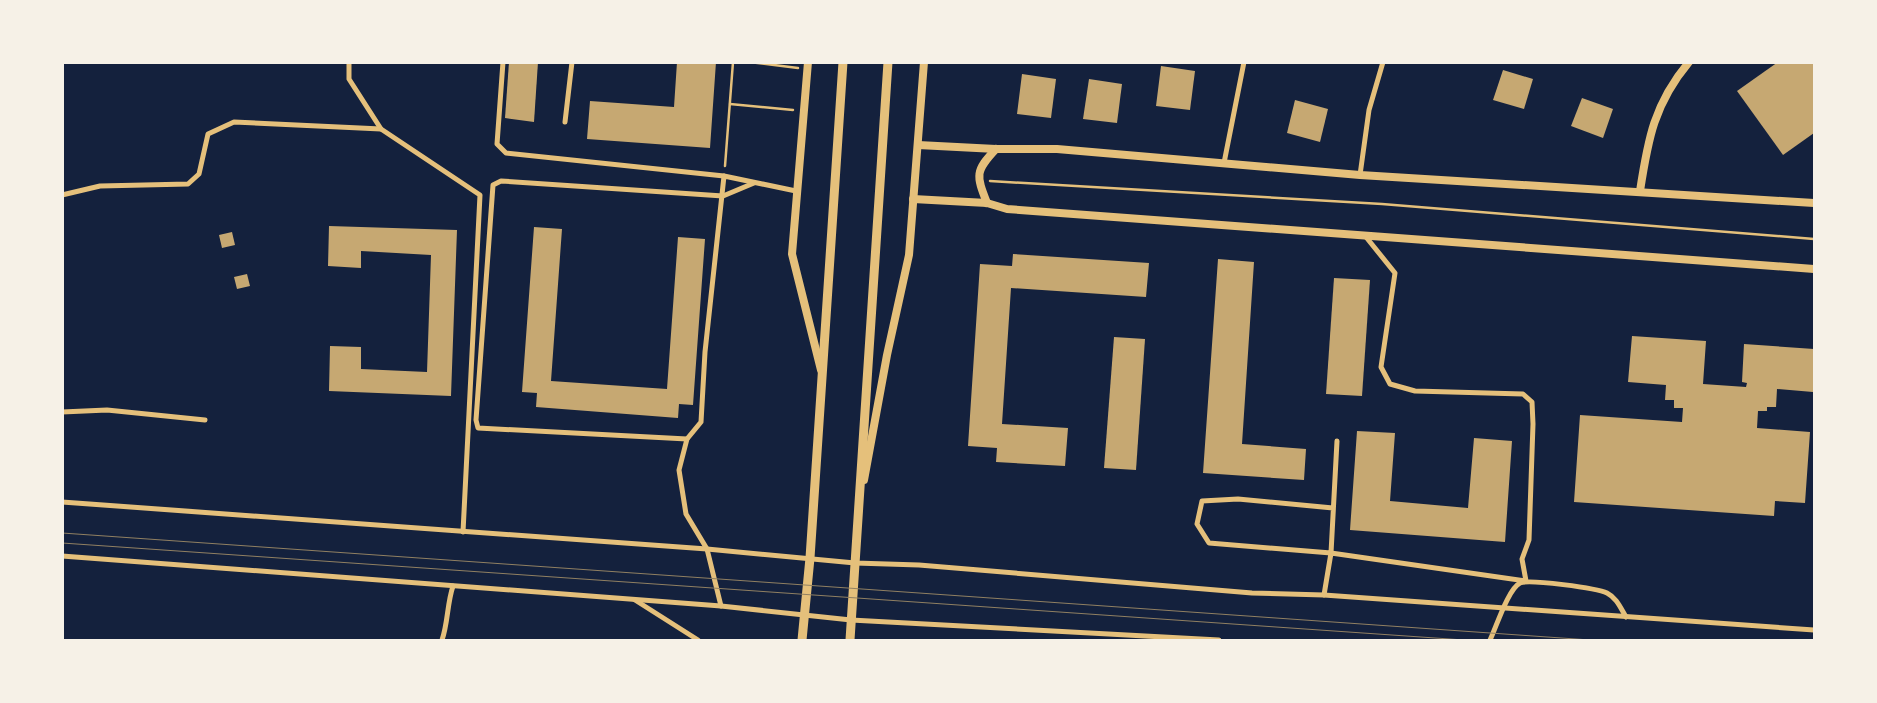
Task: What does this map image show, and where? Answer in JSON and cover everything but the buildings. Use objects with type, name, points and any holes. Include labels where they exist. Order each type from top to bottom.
[{"type":"main road","points":[[802,640],[803,614],[810,558],[843,62]]},
{"type":"main road","points":[[850,640],[861,496],[888,62]]},
{"type":"street","points":[[349,62],[348,79],[381,129],[480,195],[463,532]]},
{"type":"street","points":[[503,62],[497,144],[506,153],[724,176],[796,191]]},
{"type":"street","points":[[565,122],[572,62]]},
{"type":"street","points":[[861,496],[887,356],[909,255],[924,62]]},
{"type":"street","points":[[1224,163],[1244,62]]},
{"type":"street","points":[[1360,174],[1369,110],[1383,62]]},
{"type":"street","points":[[1640,191],[1646,151],[1654,118],[1675,79],[1689,62]]},
{"type":"street","points":[[807,66],[792,254],[821,372]]},
{"type":"street","points":[[62,195],[100,186],[188,184],[199,174],[208,134],[234,122],[381,129]]},
{"type":"street","points":[[918,145],[996,150],[1057,150],[1360,174],[1814,203]]},
{"type":"street","points":[[987,203],[978,180],[980,166],[996,150]]},
{"type":"street","points":[[721,606],[707,550],[686,514],[679,470],[687,440],[701,422],[706,342],[724,176]]},
{"type":"street","points":[[687,440],[478,428],[476,420],[493,185],[501,181],[722,196],[754,183]]},
{"type":"street","points":[[913,199],[987,203],[1007,209],[1366,237],[1814,269]]},
{"type":"street","points":[[1366,237],[1395,273],[1381,367],[1390,384],[1415,391],[1523,394],[1532,402],[1534,424],[1529,540],[1522,559],[1526,581]]},
{"type":"street","points":[[62,412],[107,410],[205,420]]},
{"type":"street","points":[[1324,595],[1331,553],[1337,441]]},
{"type":"street","points":[[1333,508],[1238,499],[1202,501],[1197,524],[1209,543],[1331,553],[1600,590],[1615,599],[1626,617]]},
{"type":"street","points":[[62,502],[707,550],[855,563],[919,565],[1252,593],[1324,595],[1814,630]]},
{"type":"street","points":[[62,556],[721,606],[851,620],[1219,640]]},
{"type":"street","points":[[1490,640],[1515,587],[1526,581]]},
{"type":"street","points":[[442,640],[445,630],[447,604],[453,586]]},
{"type":"street","points":[[634,599],[698,640]]},
{"type":"path","points":[[724,176],[733,62]]},
{"type":"path","points":[[749,62],[807,66]]},
{"type":"path","points":[[730,104],[803,111]]},
{"type":"path","points":[[978,180],[1382,204],[1814,239]]},
{"type":"tram line","points":[[62,533],[1590,640]]},
{"type":"tram line","points":[[62,543],[1464,640]]}]
